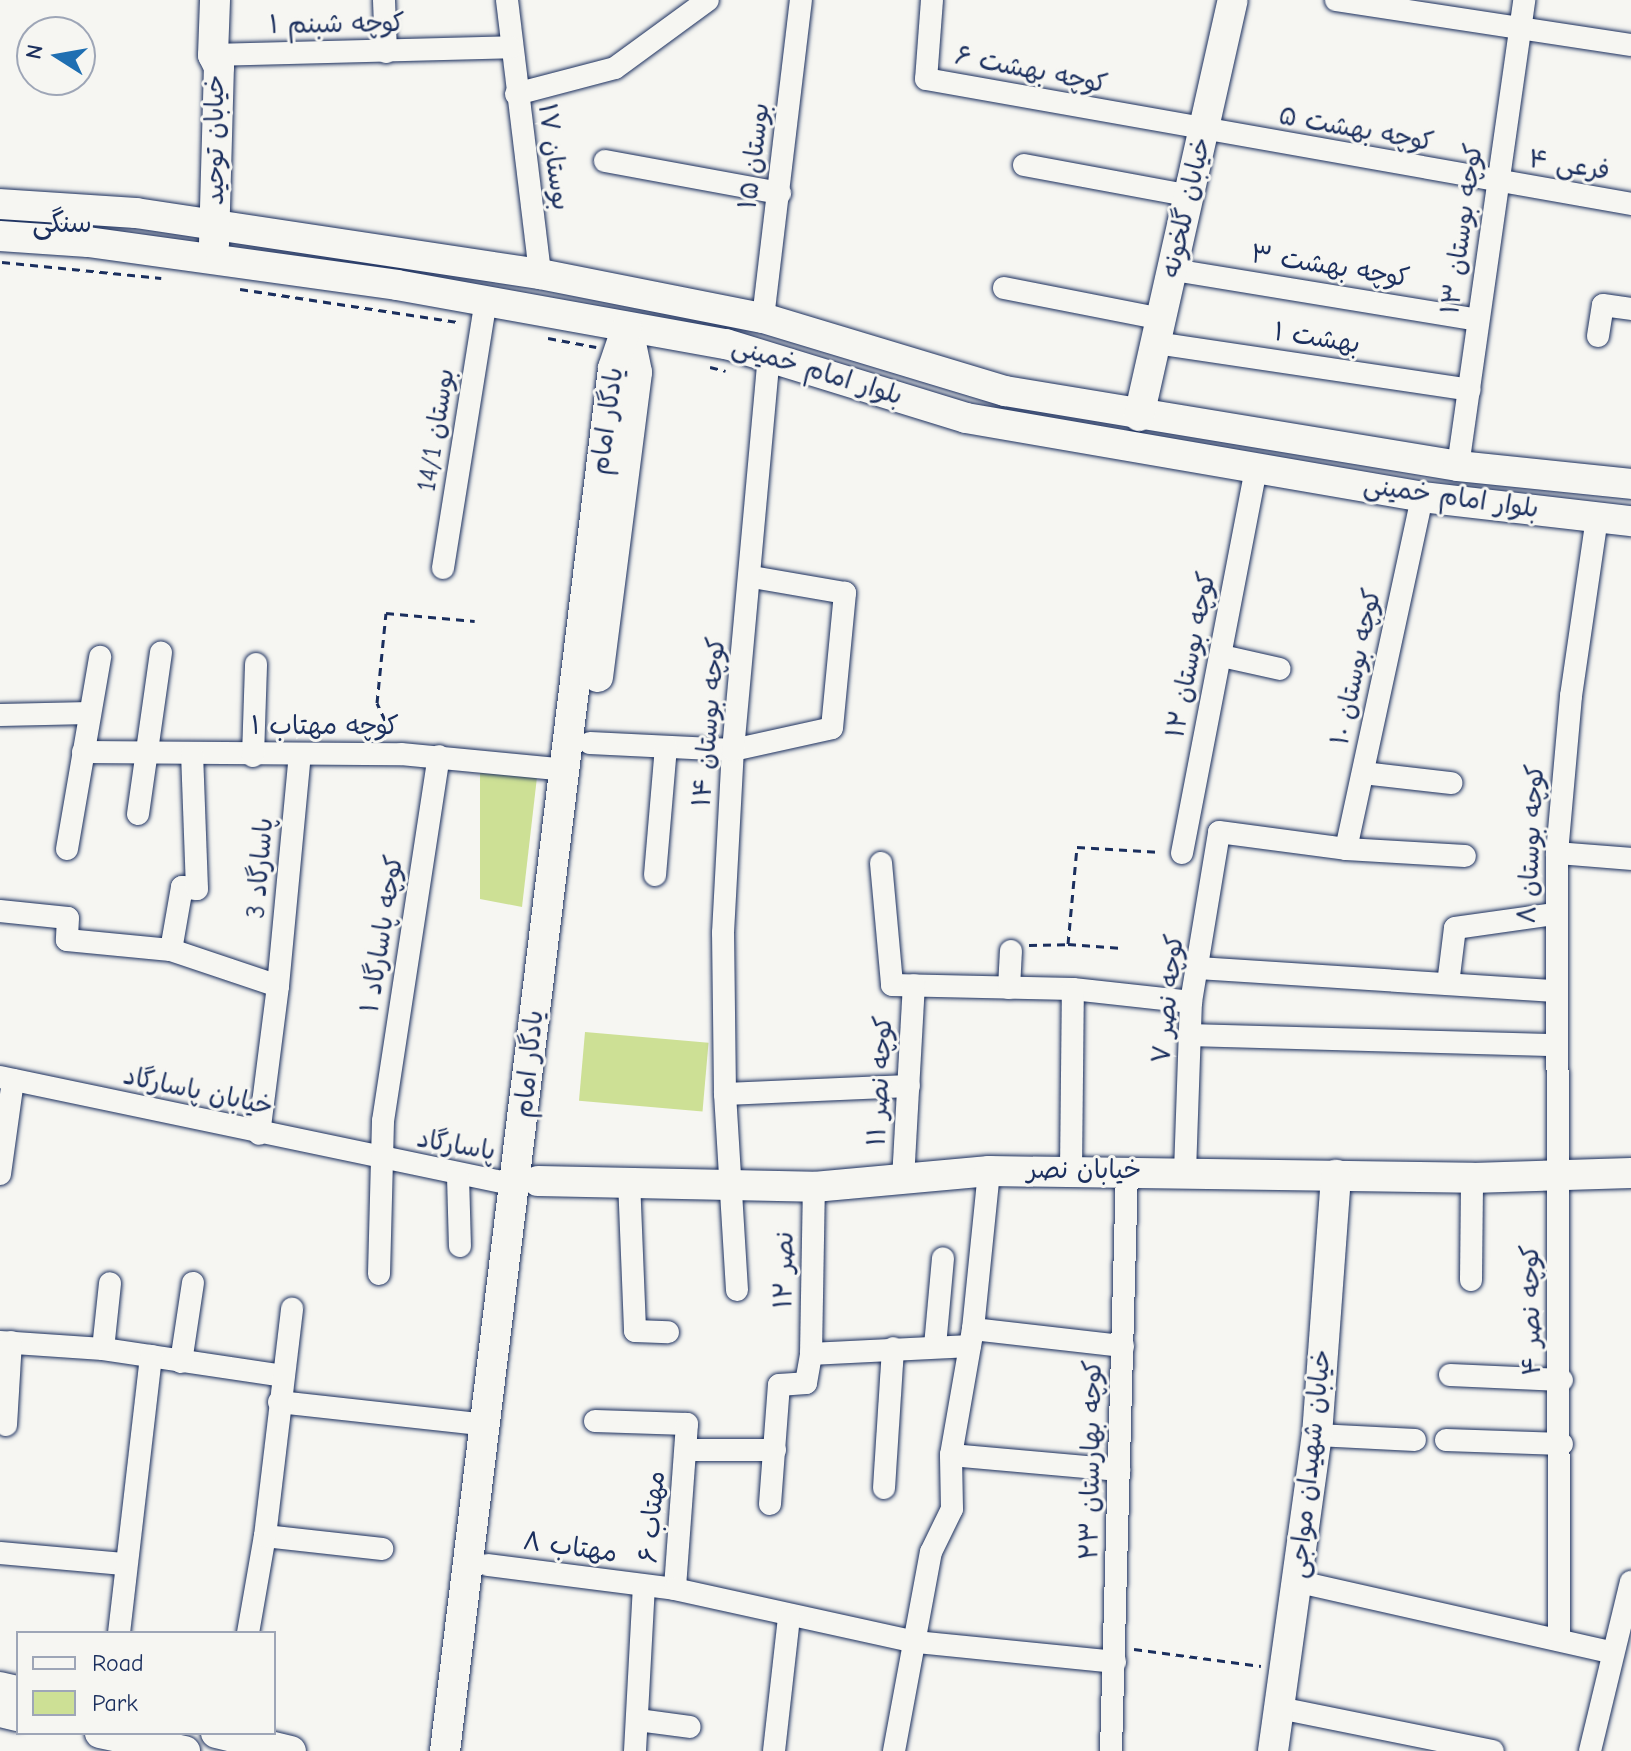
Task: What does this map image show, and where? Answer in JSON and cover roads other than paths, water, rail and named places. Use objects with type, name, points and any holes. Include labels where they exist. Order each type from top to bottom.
[{"type":"street","name":"خیابان توحید","points":[[202,257],[219,67],[213,55],[215,0]]},
{"type":"street","points":[[384,0],[386,52]]},
{"type":"street","name":"بوستان ۱۷","points":[[507,0],[510,47],[540,274]]},
{"type":"street","points":[[516,94],[615,68],[708,0]]},
{"type":"street","name":"بوستان ۱۵","points":[[763,318],[801,0]]},
{"type":"street","name":"کوچه بهشت ۶","points":[[932,0],[926,79],[1205,132]]},
{"type":"street","name":"خیابان گلخونه","points":[[1139,416],[1233,0]]},
{"type":"street","points":[[1336,0],[1631,45]]},
{"type":"street","name":"کوچه بوستان ۱۳","points":[[1458,466],[1524,0]]},
{"type":"street","name":"کوچه شبنم ۱","points":[[213,55],[510,47]]},
{"type":"street","name":"کوچه بهشت ۵","points":[[1205,132],[1499,183]]},
{"type":"street","points":[[605,161],[780,193]]},
{"type":"street","points":[[1024,165],[1191,196]]},
{"type":"street","name":"فرعی ۴","points":[[1499,183],[1631,204]]},
{"type":"street","name":"بلوار امام خمینی","points":[[0,204],[84,208],[540,274],[763,318],[1005,391],[1322,446],[1458,466],[1631,484]]},
{"type":"street","name":"بلوار امام خمینی","points":[[0,236],[202,257],[768,368],[966,418],[1422,497],[1631,521]]},
{"type":"street","name":"کوچه بهشت ۳","points":[[1174,270],[1478,320]]},
{"type":"street","name":"بهشت ۱","points":[[1004,288],[1159,331],[1469,390]]},
{"type":"street","points":[[1598,336],[1603,305],[1631,309]]},
{"type":"street","name":"بوستان 14/1","points":[[443,568],[484,314]]},
{"type":"street","name":"یادگار امام","points":[[549,973],[590,743],[637,372],[623,338]]},
{"type":"street","name":"یادگار امام","points":[[451,1750],[488,1565],[567,770],[623,338]]},
{"type":"street","name":"کوچه بوستان ۱۴","points":[[737,1290],[725,1094],[723,933],[733,750],[752,577],[768,368]]},
{"type":"street","points":[[1241,433],[1247,450],[1246,466]]},
{"type":"street","points":[[1315,479],[1309,461],[1322,446]]},
{"type":"street","name":"کوچه بوستان ۱۲","points":[[1182,853],[1222,656],[1246,466]]},
{"type":"street","name":"کوچه بوستان ۱۰","points":[[1346,849],[1422,497]]},
{"type":"street","name":"کوچه بوستان ۸","points":[[1557,1176],[1557,853],[1571,696],[1597,518]]},
{"type":"street","points":[[590,743],[733,750],[832,728],[845,593],[752,577]]},
{"type":"street","points":[[138,814],[161,653]]},
{"type":"street","points":[[1222,656],[1280,669]]},
{"type":"street","points":[[67,849],[100,657]]},
{"type":"street","points":[[253,756],[256,664]]},
{"type":"street","points":[[0,715],[90,713]]},
{"type":"street","points":[[655,875],[666,747]]},
{"type":"street","name":"کوچه مهتاب ۱","points":[[83,752],[145,756],[401,754],[567,770]]},
{"type":"street","points":[[171,950],[182,887],[197,889],[192,754]]},
{"type":"street","name":"پاسارگاد 3","points":[[259,1134],[278,986],[300,755]]},
{"type":"street","name":"کوچه پاسارگاد ۱","points":[[379,1274],[385,1161],[383,1121],[439,756]]},
{"type":"street","points":[[1363,773],[1451,783]]},
{"type":"street","name":"کوچه نصر ۷","points":[[1185,1172],[1191,1002],[1219,832],[1346,849]]},
{"type":"street","points":[[1346,849],[1465,856]]},
{"type":"street","points":[[1557,853],[1631,859]]},
{"type":"street","points":[[881,863],[892,985],[1073,989],[1191,1002]]},
{"type":"street","points":[[0,911],[68,918],[67,940],[171,950],[278,986]]},
{"type":"street","points":[[1448,984],[1455,928],[1555,914]]},
{"type":"street","points":[[1009,988],[1011,951]]},
{"type":"street","points":[[1198,968],[1555,991]]},
{"type":"street","name":"کوچه نصر ۱۱","points":[[903,1180],[914,985]]},
{"type":"street","points":[[1071,1170],[1073,989]]},
{"type":"street","points":[[1190,1035],[1556,1045]]},
{"type":"street","points":[[0,1174],[6,1078]]},
{"type":"street","name":"خیابان پاسارگاد","points":[[6,1078],[385,1161]]},
{"type":"street","points":[[725,1094],[909,1086]]},
{"type":"street","name":"پاسارگاد","points":[[385,1161],[458,1176],[527,1183]]},
{"type":"street","name":"خیابان نصر","points":[[527,1183],[629,1180],[814,1187],[989,1171],[1071,1170],[1472,1178],[1631,1173]]},
{"type":"street","name":"کوچه بهارستان ۲۳","points":[[1111,1751],[1127,1170]]},
{"type":"street","points":[[894,1751],[931,1552],[952,1509],[951,1455],[971,1338],[989,1171]]},
{"type":"street","name":"خیابان شهیدان مواجی","points":[[1273,1751],[1299,1582],[1317,1435],[1336,1175]]},
{"type":"street","points":[[458,1176],[460,1246]]},
{"type":"street","name":"کوچه نصر ۴","points":[[1557,1176],[1562,1380],[1559,1640]]},
{"type":"street","points":[[1471,1280],[1472,1178]]},
{"type":"street","points":[[629,1180],[635,1331],[668,1332]]},
{"type":"street","name":"یادگار امام","points":[[451,1750],[487,1425],[527,1183]]},
{"type":"street","name":"نصر ۱۲","points":[[811,1354],[814,1187]]},
{"type":"street","points":[[935,1346],[943,1258]]},
{"type":"street","points":[[103,1349],[110,1283]]},
{"type":"street","points":[[181,1362],[193,1283]]},
{"type":"street","points":[[248,1631],[265,1536],[292,1309]]},
{"type":"street","points":[[770,1504],[779,1385],[806,1383],[811,1354],[935,1346],[971,1338],[1123,1346]]},
{"type":"street","points":[[6,1425],[6,1342],[103,1349],[283,1376]]},
{"type":"street","points":[[884,1488],[893,1348]]},
{"type":"street","points":[[119,1631],[124,1564],[151,1356]]},
{"type":"street","points":[[1450,1375],[1562,1380]]},
{"type":"street","points":[[279,1402],[487,1425]]},
{"type":"street","name":"مهتاب ۶","points":[[595,1421],[687,1424],[675,1589]]},
{"type":"street","points":[[1317,1435],[1415,1440]]},
{"type":"street","points":[[1446,1440],[1562,1444]]},
{"type":"street","name":"مهتاب ۶","points":[[686,1450],[775,1450]]},
{"type":"street","points":[[951,1455],[1119,1470]]},
{"type":"street","points":[[265,1536],[382,1549]]},
{"type":"street","points":[[0,1553],[124,1564]]},
{"type":"street","name":"مهتاب ۸","points":[[488,1565],[675,1589],[789,1617],[916,1642],[1115,1654]]},
{"type":"street","points":[[1299,1582],[1610,1652]]},
{"type":"street","points":[[1590,1751],[1610,1652],[1631,1582]]},
{"type":"street","points":[[635,1751],[644,1586]]},
{"type":"street","points":[[774,1751],[789,1617]]},
{"type":"street","points":[[1279,1708],[1493,1751]]},
{"type":"street","points":[[638,1720],[690,1727]]},
{"type":"street","points":[[109,1735],[185,1751]]},
{"type":"street","points":[[229,1735],[291,1751]]},
{"type":"district","name":"سنگی","points":[[62,223]]}]
